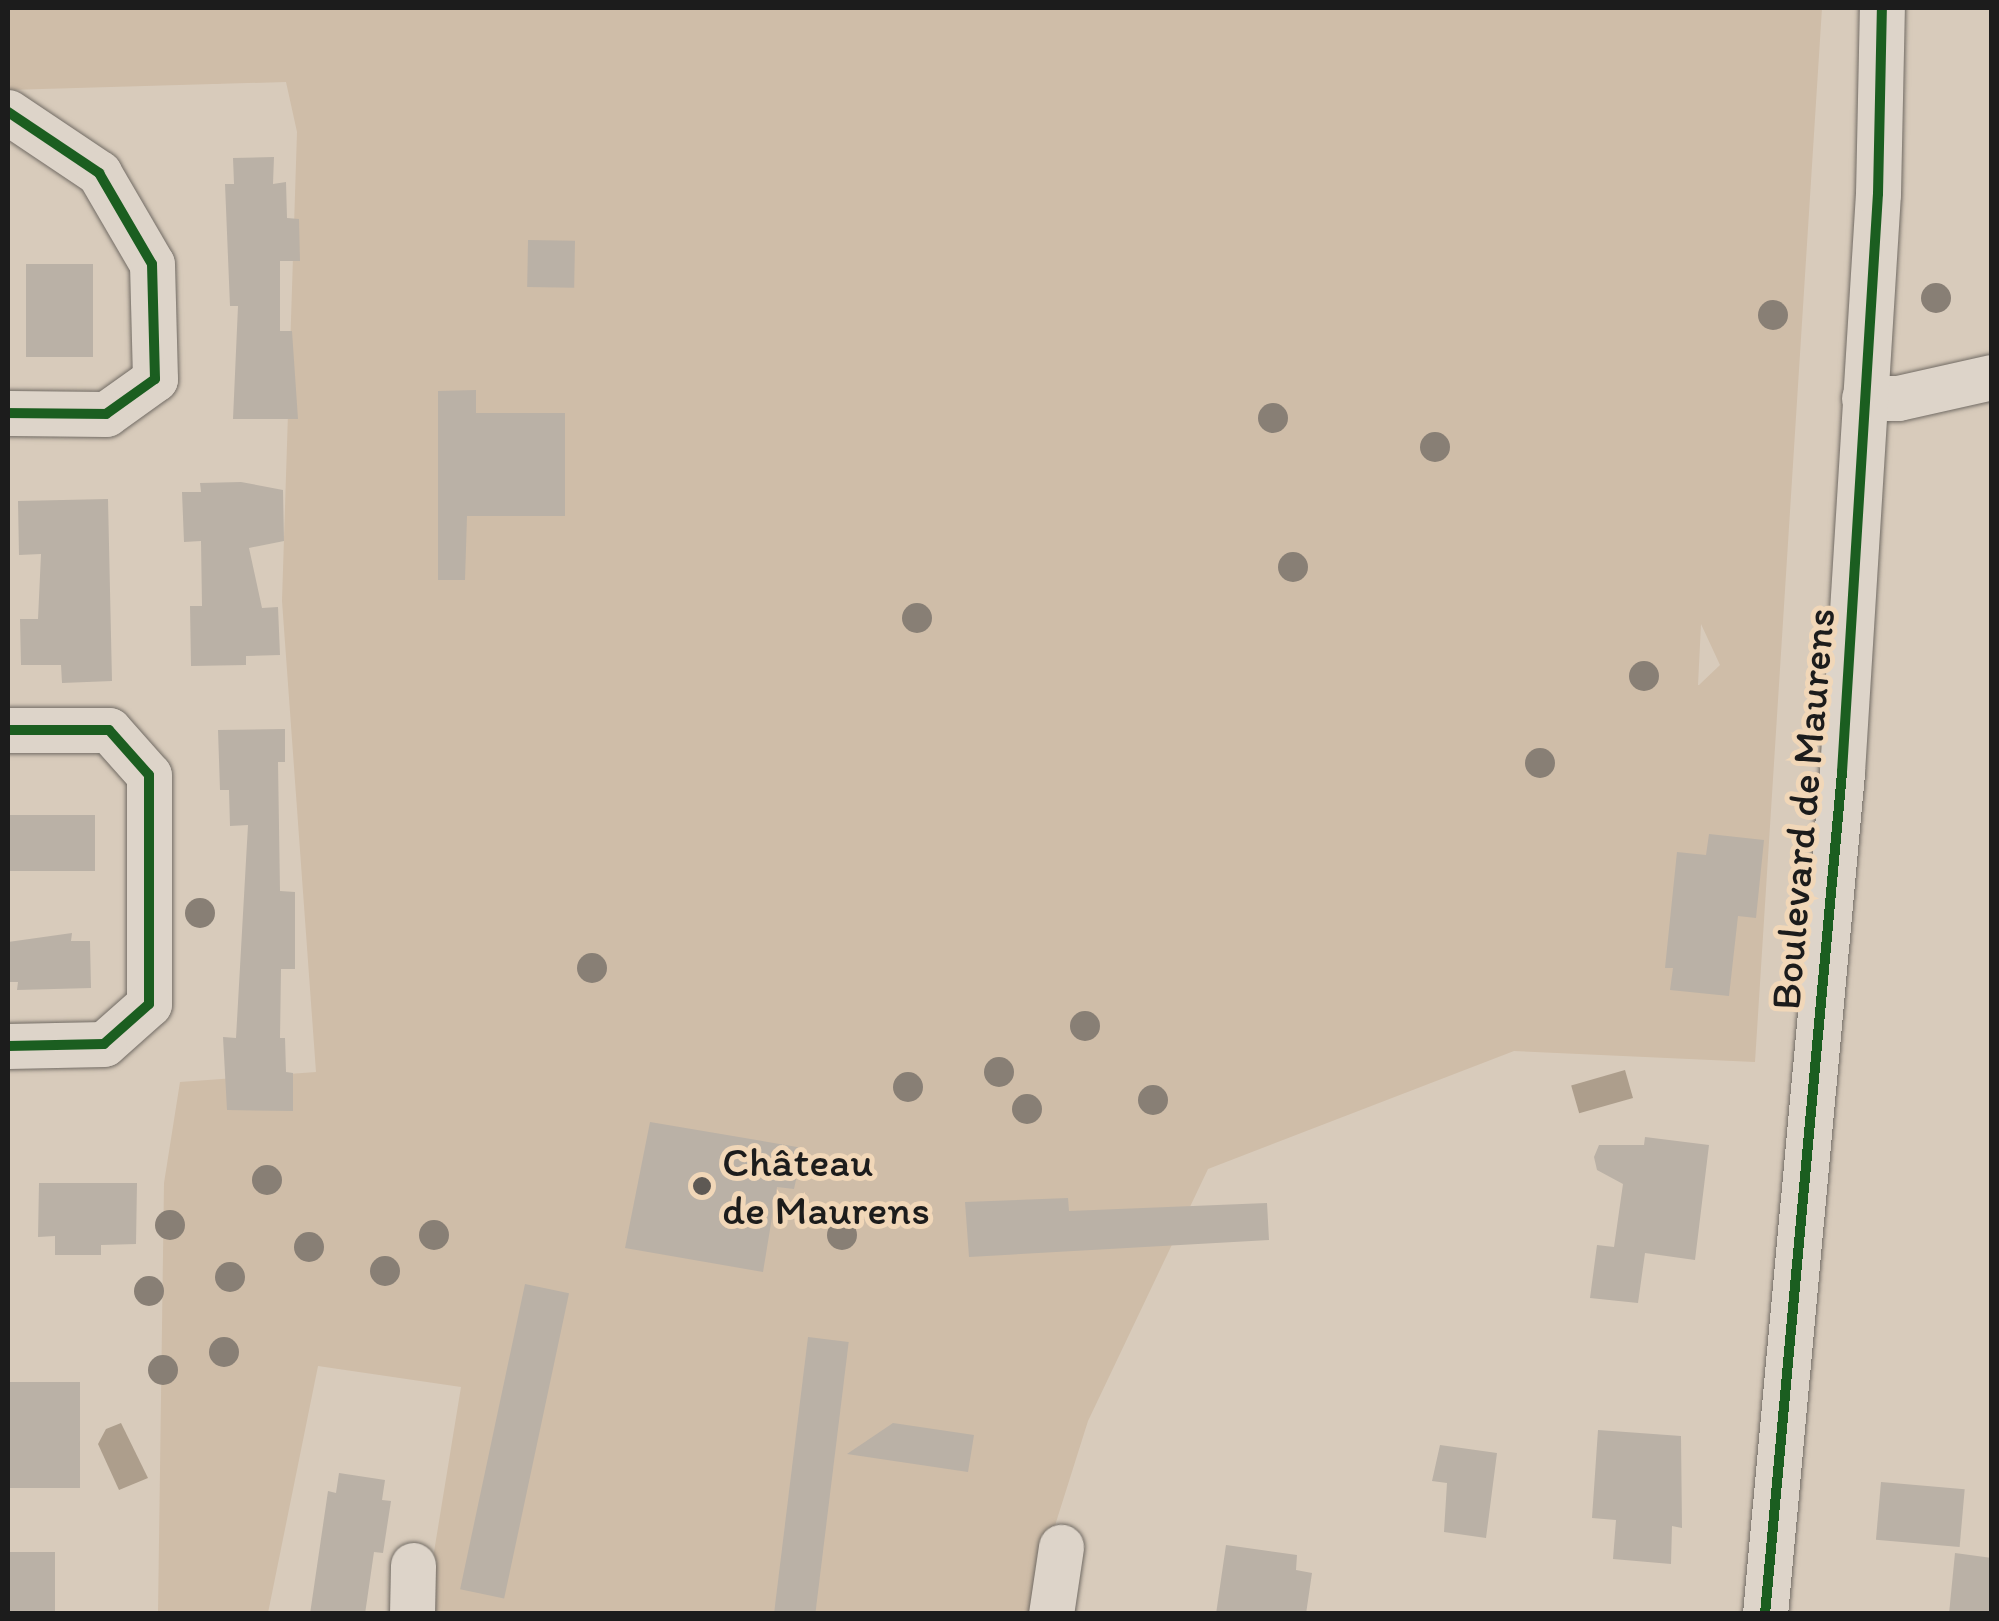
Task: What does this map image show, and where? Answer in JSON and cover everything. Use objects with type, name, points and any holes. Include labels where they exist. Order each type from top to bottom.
[{"type":"street","name":"Boulevard de Maurens","points":[[1765,1614],[1842,772],[1882,8]]},
{"type":"street","points":[[8,112],[99,173],[152,264],[155,379],[106,414],[8,413]]},
{"type":"street","points":[[1864,398],[1898,398],[1992,377]]},
{"type":"street","points":[[8,730],[109,730],[149,776],[149,1004],[104,1044],[8,1046]]},
{"type":"street","points":[[1051,1614],[1061,1548]]},
{"type":"street","points":[[412,1614],[413,1565]]},
{"type":"shaded area","points":[[8,8],[1822,8],[1755,1062],[1514,1051],[1208,1169],[1088,1421],[1052,1535],[1038,1613],[424,1613],[461,1387],[318,1366],[268,1613],[158,1613],[164,1183],[180,1082],[316,1072],[282,601],[297,132],[286,82],[8,90]],"holes":[[[1701,624],[1720,665],[1698,685]]]},
{"type":"shaded area","points":[[1625,1070],[1633,1098],[1579,1113],[1571,1085]]},
{"type":"shaded area","points":[[121,1423],[148,1478],[119,1490],[98,1444],[106,1429]]},
{"type":"building","points":[[274,157],[273,184],[286,182],[287,218],[299,219],[300,261],[280,261],[280,331],[292,331],[298,419],[233,419],[238,306],[230,306],[225,184],[234,184],[233,158]]},
{"type":"building","points":[[528,240],[575,241],[574,288],[527,287]]},
{"type":"building","points":[[26,264],[93,264],[93,357],[26,357]]},
{"type":"building","points":[[476,390],[476,413],[565,413],[565,516],[467,516],[465,580],[438,580],[438,391]]},
{"type":"building","points":[[241,482],[283,490],[284,541],[249,548],[262,608],[278,607],[280,655],[246,656],[246,665],[191,666],[190,606],[202,606],[201,541],[184,542],[182,492],[201,492],[200,483]]},
{"type":"building","points":[[108,499],[112,681],[62,683],[61,665],[21,665],[20,619],[38,619],[41,554],[19,555],[18,501]]},
{"type":"building","points":[[285,729],[285,762],[278,762],[280,891],[295,892],[295,969],[281,969],[280,1038],[285,1038],[286,1072],[293,1073],[293,1111],[227,1110],[223,1037],[236,1038],[248,825],[230,826],[229,790],[220,790],[218,730]]},
{"type":"building","points":[[8,815],[95,815],[95,871],[8,871]]},
{"type":"building","points":[[1709,834],[1764,840],[1756,918],[1738,916],[1729,996],[1670,990],[1673,968],[1665,968],[1677,852],[1706,855]]},
{"type":"building","points":[[72,933],[71,941],[90,941],[91,988],[17,990],[18,982],[8,982],[8,942]]},
{"type":"building","points":[[650,1122],[803,1148],[794,1189],[777,1187],[763,1272],[625,1248]]},
{"type":"building","points":[[1645,1137],[1709,1145],[1695,1260],[1645,1253],[1638,1303],[1590,1298],[1597,1245],[1614,1247],[1623,1184],[1597,1170],[1594,1157],[1599,1145],[1644,1145]]},
{"type":"building","points":[[39,1183],[137,1183],[136,1244],[101,1245],[101,1255],[55,1255],[55,1236],[38,1237]]},
{"type":"building","points":[[1068,1198],[1069,1211],[1267,1203],[1269,1240],[969,1257],[965,1202]]},
{"type":"building","points":[[525,1284],[569,1293],[504,1599],[460,1589]]},
{"type":"building","points":[[808,1337],[849,1342],[815,1614],[774,1614]]},
{"type":"building","points":[[8,1382],[80,1382],[80,1488],[8,1488]]},
{"type":"building","points":[[893,1423],[974,1435],[968,1472],[847,1454]]},
{"type":"building","points":[[1598,1430],[1681,1436],[1682,1528],[1672,1526],[1671,1564],[1613,1559],[1616,1520],[1592,1518]]},
{"type":"building","points":[[1440,1445],[1497,1453],[1486,1538],[1444,1532],[1447,1483],[1432,1481]]},
{"type":"building","points":[[339,1473],[385,1480],[382,1500],[391,1501],[383,1553],[374,1552],[365,1614],[310,1614],[328,1491],[336,1493]]},
{"type":"building","points":[[1881,1482],[1965,1489],[1960,1547],[1876,1540]]},
{"type":"building","points":[[1226,1545],[1297,1555],[1296,1570],[1312,1573],[1306,1614],[1216,1614]]},
{"type":"building","points":[[8,1552],[55,1552],[55,1611],[8,1611]]},
{"type":"building","points":[[1955,1553],[1992,1558],[1992,1614],[1949,1614]]},
{"type":"cycle path","points":[[1765,1614],[1842,772],[1878,194],[1882,8]]},
{"type":"cycle path","points":[[8,112],[99,173],[152,264],[155,379],[106,414],[8,413]]},
{"type":"cycle path","points":[[8,730],[109,730],[149,775],[149,1004],[104,1044],[8,1046]]},
{"type":"place","name":"Château de Maurens","points":[[702,1186]]}]
